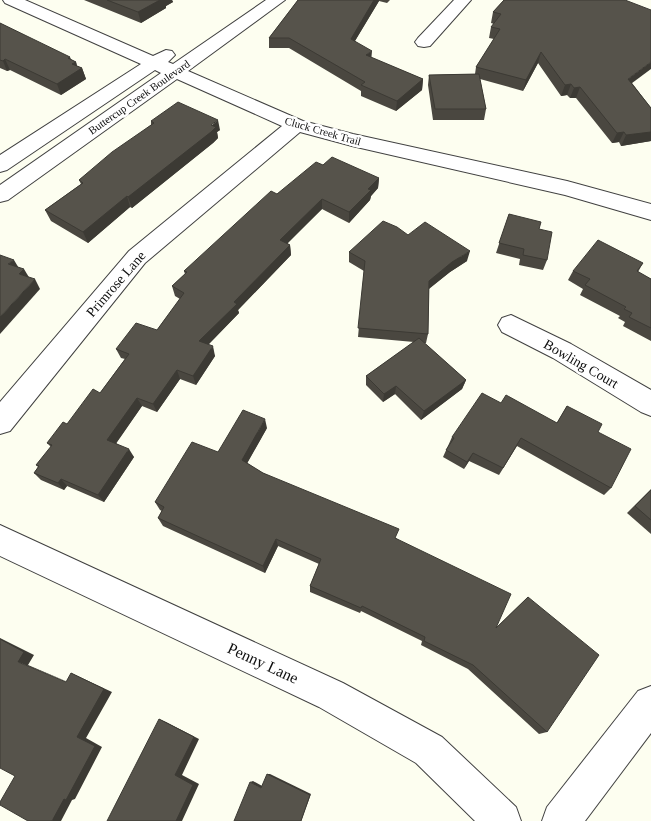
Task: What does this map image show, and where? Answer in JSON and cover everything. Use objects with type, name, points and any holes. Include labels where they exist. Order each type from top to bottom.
[{"type":"street","name":"Cluck Creek Trail","points":[[11,0],[296,125],[352,140],[566,188],[651,212]]},
{"type":"street","name":"Buttercup Creek Boulevard","points":[[0,195],[277,0]]},
{"type":"street","points":[[424,42],[463,0]]},
{"type":"street","name":"Buttercup Creek Boulevard","points":[[0,165],[182,44]]},
{"type":"street","name":"Primrose Lane","points":[[0,422],[137,257],[296,125]]},
{"type":"street","name":"Bowling Court","points":[[511,325],[562,351],[651,404]]},
{"type":"street","name":"Penny Lane","points":[[0,540],[331,695],[421,745],[429,750],[502,821]]},
{"type":"street","points":[[561,821],[651,704]]},
{"type":"building","points":[[107,0],[160,0],[138,12]]},
{"type":"building","points":[[298,0],[374,0],[351,39],[372,51],[366,55],[423,79],[397,101],[361,85],[365,82],[289,38],[269,38]]},
{"type":"building","points":[[504,0],[625,0],[651,10],[651,62],[628,79],[651,108],[651,132],[626,135],[624,132],[617,133],[580,87],[574,88],[571,84],[565,85],[541,52],[526,80],[476,67],[500,29],[491,27],[501,14],[493,12]]},
{"type":"building","points":[[0,23],[70,57],[68,58],[76,62],[72,64],[82,68],[57,84],[5,59],[3,61],[0,60]]},
{"type":"building","points":[[479,74],[486,109],[435,109],[429,75]]},
{"type":"building","points":[[178,102],[218,120],[211,125],[216,127],[83,232],[45,210],[83,183],[79,180],[112,152],[154,123],[151,121]]},
{"type":"building","points":[[332,157],[379,178],[368,189],[371,190],[349,212],[322,199],[280,240],[290,245],[234,302],[237,304],[199,341],[213,346],[193,376],[177,370],[153,404],[137,398],[107,440],[129,449],[98,495],[61,479],[58,483],[34,473],[39,466],[36,465],[52,445],[47,443],[63,422],[67,424],[93,389],[100,393],[129,354],[116,349],[136,323],[157,330],[184,293],[172,286],[187,272],[184,271],[271,191],[277,194],[316,162],[323,165]]},
{"type":"building","points":[[509,214],[541,222],[539,229],[552,232],[547,260],[523,255],[524,249],[499,243]]},
{"type":"building","points":[[383,221],[397,227],[408,235],[425,222],[470,251],[452,262],[429,281],[428,334],[358,328],[365,261],[349,252]]},
{"type":"building","points":[[598,240],[643,263],[637,271],[651,279],[651,328],[629,317],[632,313],[624,309],[626,307],[585,285],[590,279],[573,271]]},
{"type":"building","points":[[0,255],[14,260],[8,264],[24,269],[19,274],[35,279],[0,317]]},
{"type":"building","points":[[419,338],[466,380],[424,411],[396,386],[384,394],[366,376]]},
{"type":"building","points":[[482,393],[501,403],[506,395],[557,423],[567,406],[602,424],[598,432],[631,449],[611,488],[521,438],[503,468],[473,453],[467,462],[446,450],[454,438],[452,437]]},
{"type":"building","points":[[243,410],[265,419],[242,460],[263,473],[399,529],[395,538],[511,594],[496,628],[528,597],[599,655],[547,732],[473,665],[424,641],[425,637],[362,606],[361,608],[310,586],[321,559],[276,539],[263,566],[158,518],[164,507],[155,502],[192,442],[218,452]]},
{"type":"building","points":[[651,490],[651,520],[635,506]]},
{"type":"building","points":[[0,639],[24,652],[18,662],[66,682],[71,673],[104,689],[77,737],[95,746],[66,800],[64,799],[52,821],[28,821],[0,805],[15,776],[0,768]]},
{"type":"building","points":[[159,719],[194,737],[175,775],[193,785],[176,821],[107,821]]},
{"type":"building","points":[[267,774],[310,795],[301,821],[234,821],[250,782],[261,788]]}]
